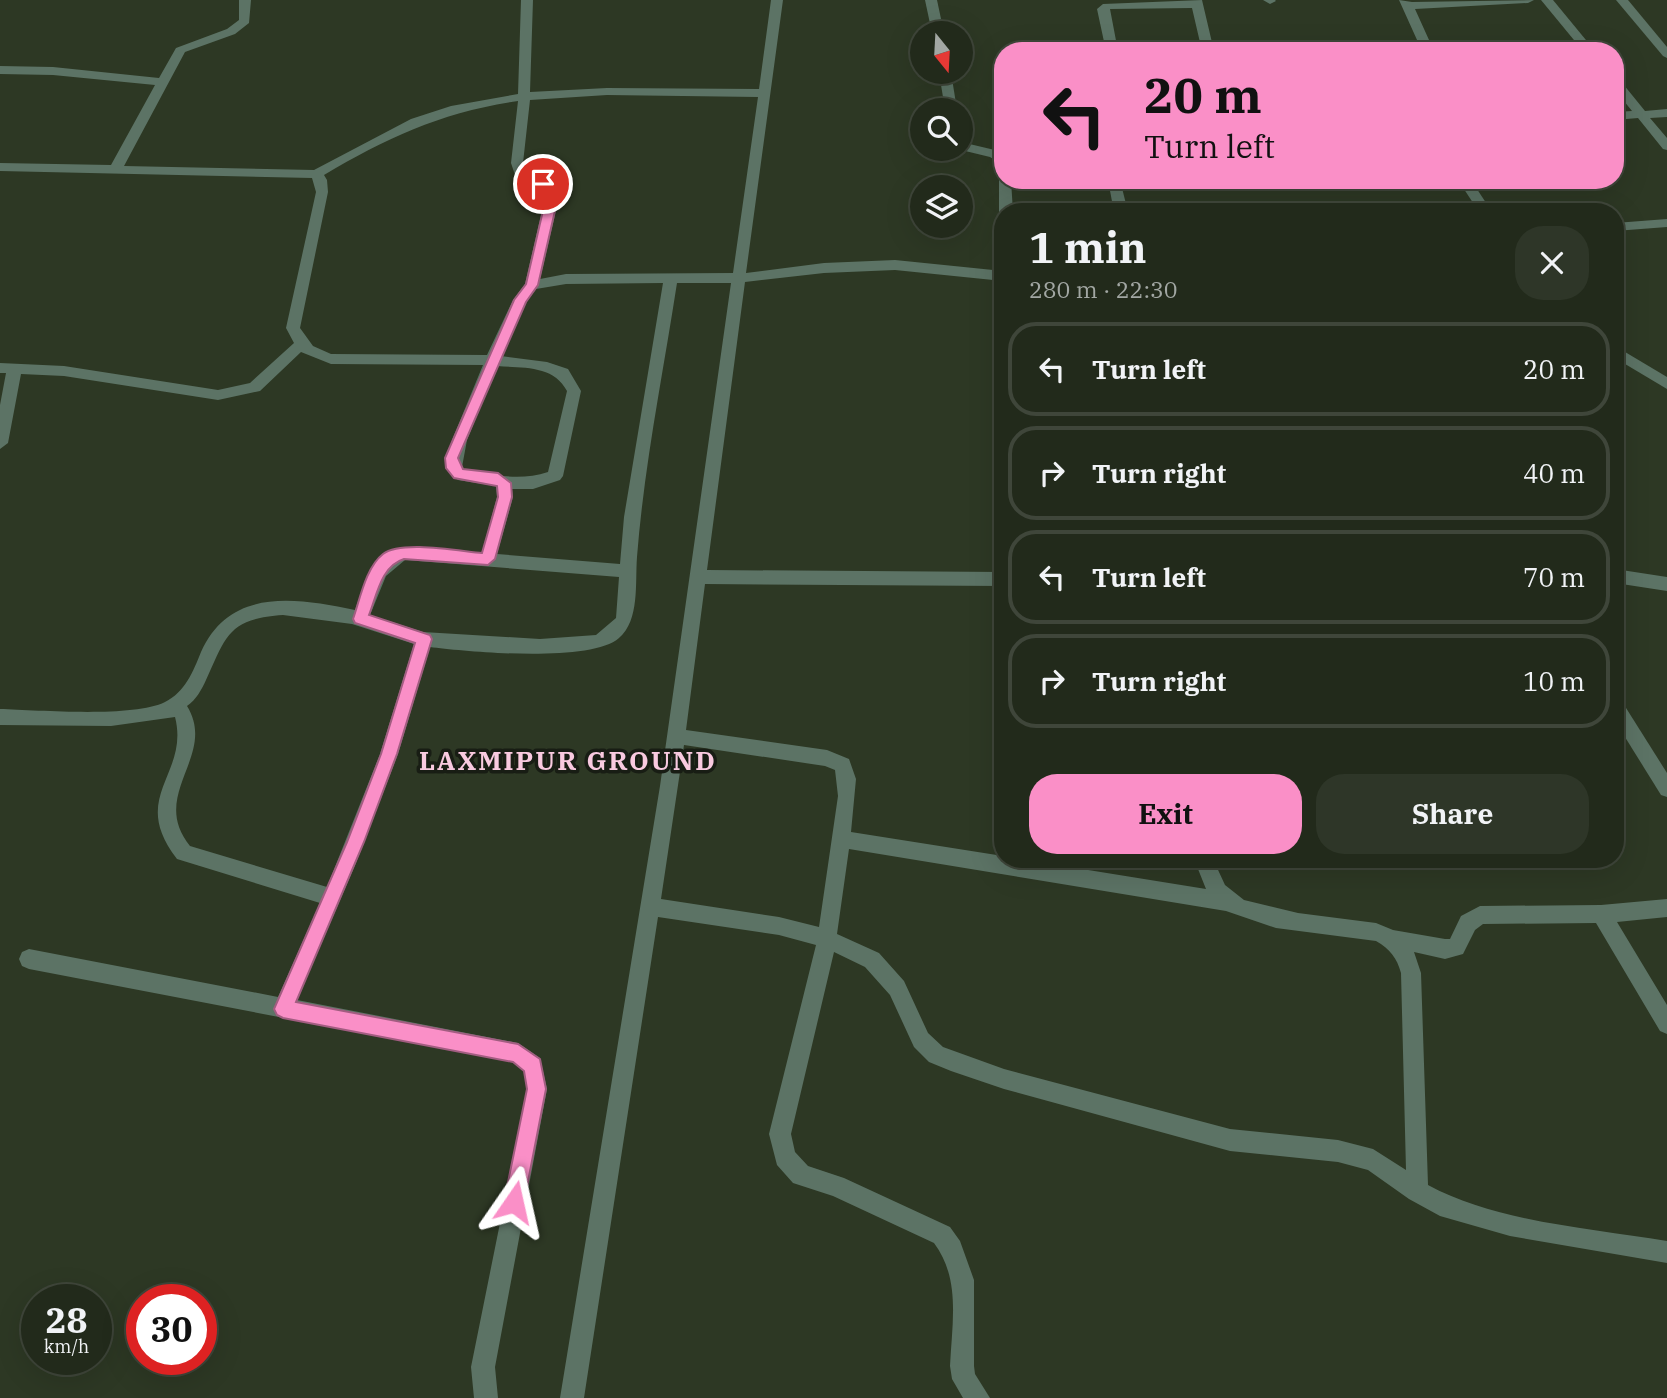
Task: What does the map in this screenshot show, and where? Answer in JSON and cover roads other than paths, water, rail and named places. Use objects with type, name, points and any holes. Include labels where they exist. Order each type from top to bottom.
[{"type":"street","points":[[116,168],[180,50],[192,42],[237,29],[245,21],[245,0]]},
{"type":"street","points":[[316,174],[321,180],[321,192],[293,328],[300,345],[312,354],[331,359],[494,361],[543,364],[565,373],[574,391],[555,476],[533,483],[504,483],[498,479],[459,474],[453,468],[452,458],[461,431],[494,361],[520,300],[532,285],[551,202],[550,191],[520,172],[517,163],[524,98],[527,0]]},
{"type":"street","points":[[572,1398],[676,736],[777,0]]},
{"type":"street","points":[[931,0],[935,21]]},
{"type":"street","points":[[1423,42],[1406,3],[1528,0]]},
{"type":"street","points":[[1547,0],[1582,42]]},
{"type":"street","points":[[1622,0],[1667,54]]},
{"type":"street","points":[[1110,42],[1103,9],[1107,5],[1196,2],[1206,42]]},
{"type":"street","points":[[0,70],[53,71],[161,82]]},
{"type":"street","points":[[0,167],[316,174],[371,142],[450,110],[524,98],[766,93]]},
{"type":"street","points":[[1624,93],[1667,146]]},
{"type":"street","points":[[1624,116],[1667,113]]},
{"type":"street","points":[[973,151],[994,153]]},
{"type":"street","points":[[1624,226],[1667,223]]},
{"type":"street","points":[[532,285],[566,279],[740,278],[824,268],[895,265],[994,275]]},
{"type":"street","points":[[0,717],[142,716],[172,708],[191,691],[209,650],[225,624],[248,612],[281,608],[360,619],[424,639],[566,646],[597,643],[617,632],[624,618],[632,517],[678,277]]},
{"type":"street","points":[[0,443],[7,368],[64,371],[218,395],[256,387],[300,345]]},
{"type":"street","points":[[1624,358],[1667,384]]},
{"type":"street","points":[[488,559],[505,497],[504,483]]},
{"type":"street","points":[[360,619],[378,571],[389,557],[404,553],[628,571]]},
{"type":"street","points":[[699,577],[994,579]]},
{"type":"street","points":[[1624,577],[1667,584]]},
{"type":"street","points":[[283,1009],[332,898],[389,754],[424,639]]},
{"type":"street","points":[[172,708],[182,712],[189,724],[169,795],[165,821],[169,840],[184,853],[332,898]]},
{"type":"street","points":[[1624,720],[1667,789]]},
{"type":"street","points":[[676,736],[827,758],[843,765],[847,779],[847,796],[827,939],[787,1094],[780,1134],[785,1157],[801,1175],[836,1186],[942,1235],[953,1247],[962,1264],[964,1286],[962,1366],[964,1378],[978,1398]]},
{"type":"street","points":[[841,839],[994,864]]},
{"type":"street","points":[[1020,868],[1229,902],[1258,915],[1376,932],[1394,939],[1445,949],[1456,947],[1468,923],[1480,915],[1601,914],[1667,908]]},
{"type":"street","points":[[1206,868],[1209,880],[1229,902]]},
{"type":"street","points":[[650,907],[779,926],[827,939],[872,960],[897,988],[921,1040],[936,1055],[1004,1079],[1230,1140],[1276,1147],[1339,1151],[1373,1160],[1417,1191],[1448,1208],[1510,1225],[1667,1252]]},
{"type":"street","points":[[1601,914],[1667,1024]]},
{"type":"street","points":[[1394,939],[1406,953],[1411,973],[1417,1191]]},
{"type":"street","points":[[29,959],[518,1054],[533,1065],[537,1089],[483,1367],[486,1398]]},
{"type":"district","name":"LAXMIPUR GROUND","points":[[568,761]]}]
